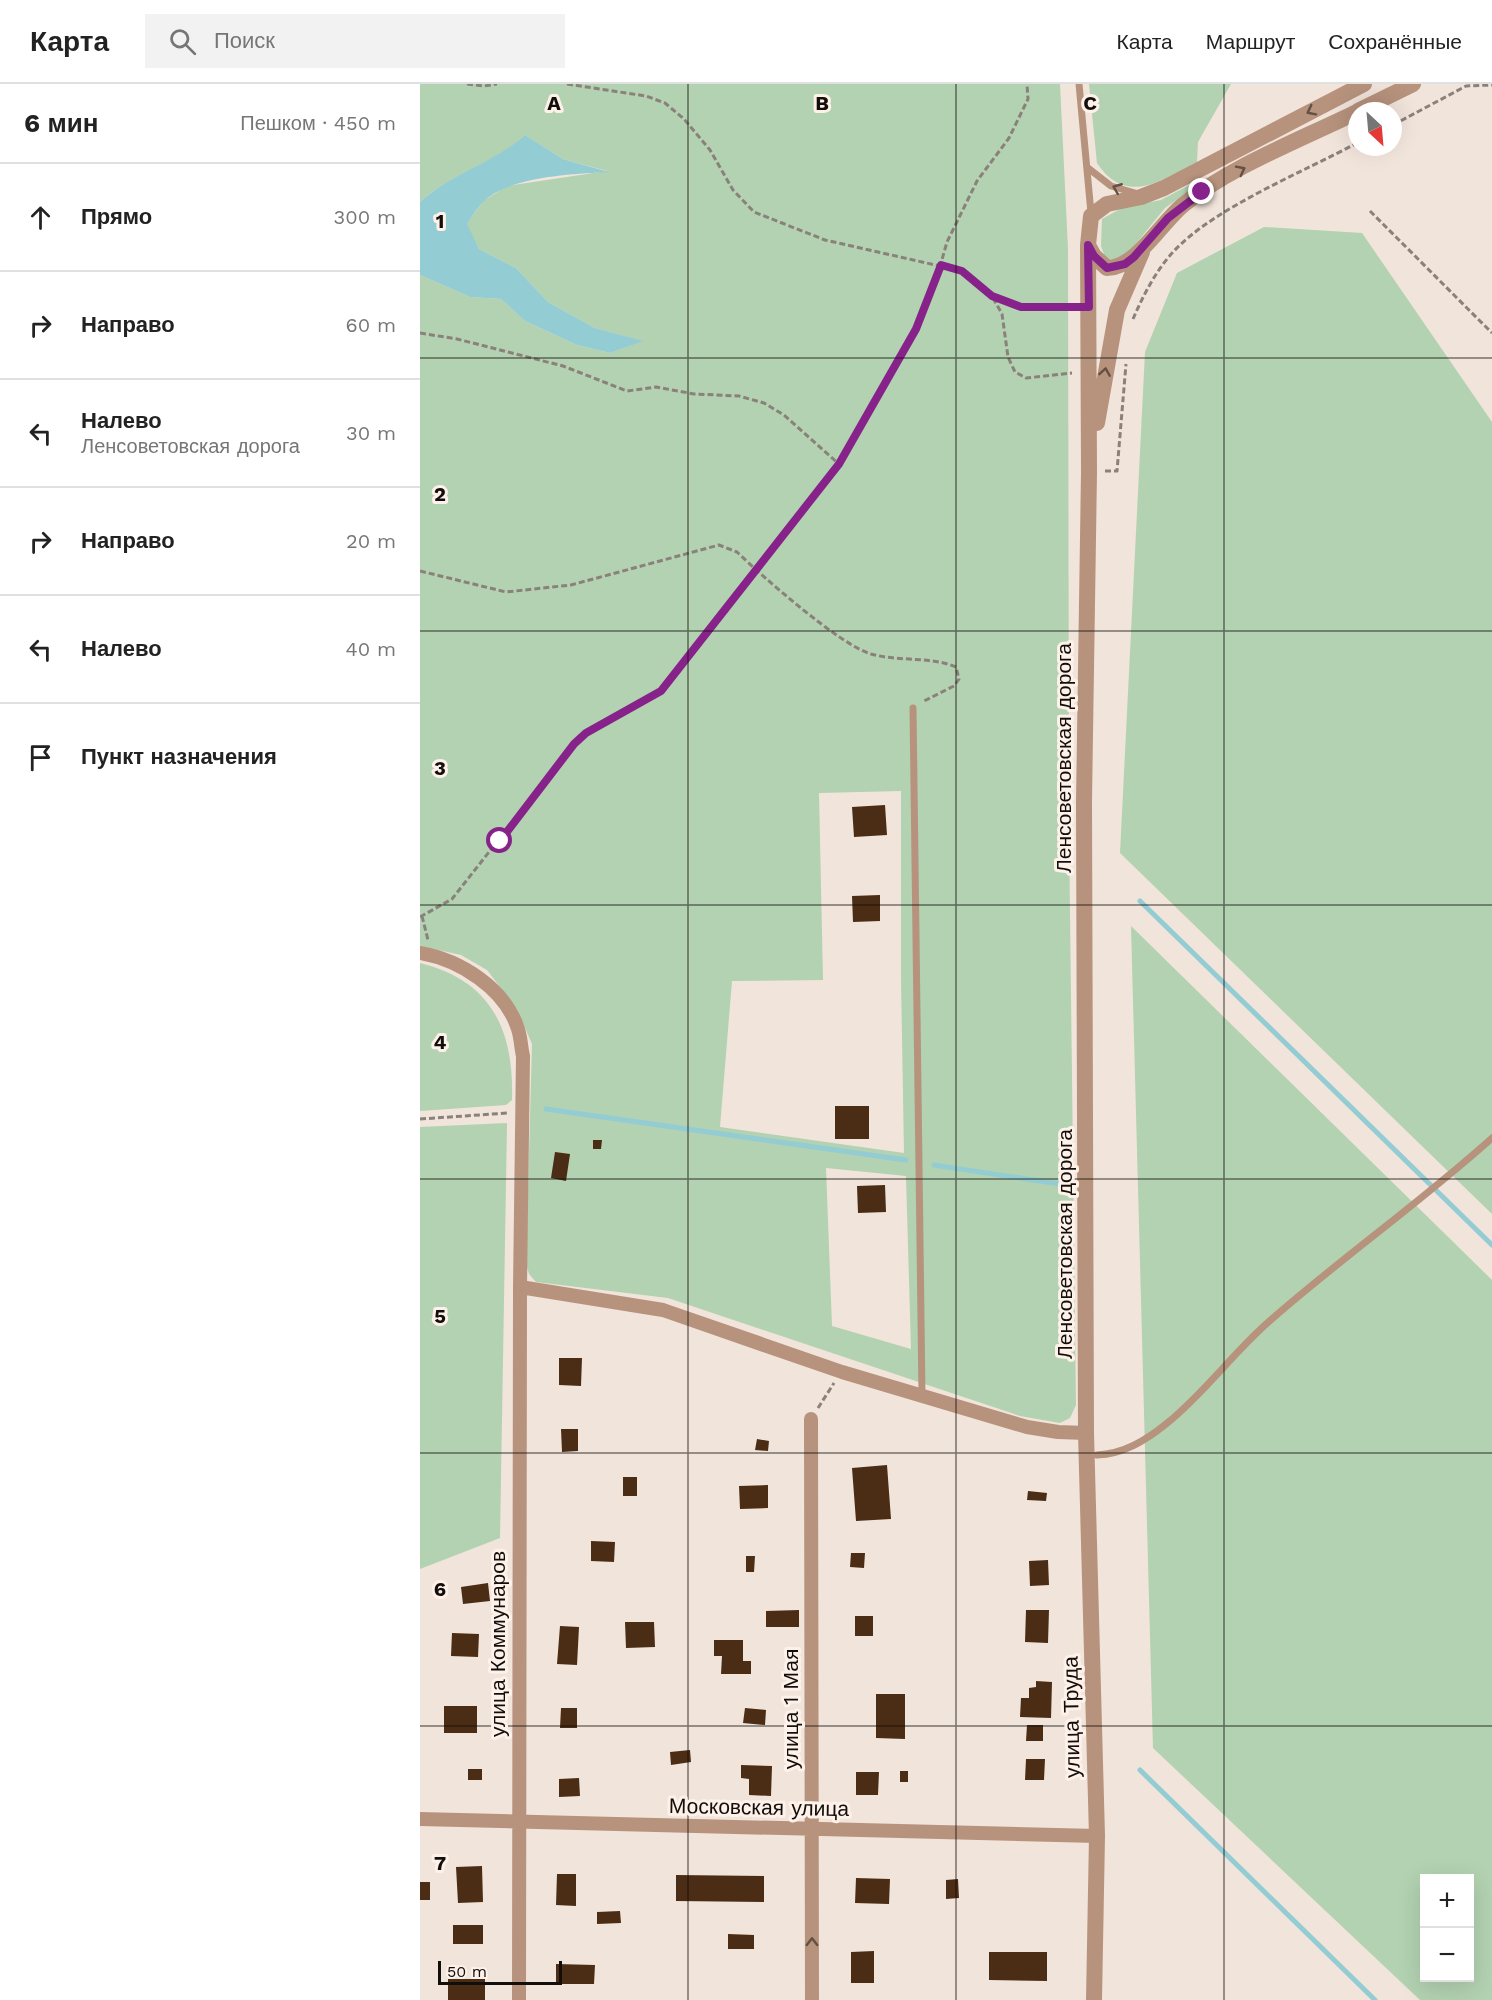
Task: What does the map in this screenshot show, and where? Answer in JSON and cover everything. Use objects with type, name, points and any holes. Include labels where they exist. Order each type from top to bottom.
[{"type":"street","points":[[1091,216],[1107,204],[1151,193],[1364,84]]},
{"type":"street","points":[[1376,102],[1413,84]]},
{"type":"street","points":[[1088,245],[1101,263],[1107,268],[1115,268],[1134,257],[1168,218],[1202,192],[1348,116]]},
{"type":"street","name":"Ленсоветовская дорога","points":[[1086,1433],[1084,801],[1089,472],[1088,245],[1091,216]]},
{"type":"street","points":[[1089,472],[1117,310],[1146,244]]},
{"type":"street","name":"улица Коммунаров","points":[[420,953],[479,975],[511,1013],[518,1029],[523,1056],[520,1287],[519,2000]]},
{"type":"street","points":[[520,1287],[663,1310],[842,1372],[1027,1427],[1058,1432],[1086,1433]]},
{"type":"street","name":"улица 1 Мая","points":[[812,1418],[812,2000]]},
{"type":"street","name":"улица Труда","points":[[1086,1433],[1096,1836],[1094,2000]]},
{"type":"street","name":"Московская улица","points":[[420,1819],[1096,1836]]},
{"type":"lane","name":"Ленсоветовская дорога","points":[[1079,84],[1091,216]]},
{"type":"lane","points":[[1088,168],[1111,186],[1135,193],[1151,193]]},
{"type":"lane","points":[[913,708],[922,1395]]},
{"type":"lane","points":[[1097,1455],[1114,1455],[1140,1443],[1167,1423],[1271,1319],[1407,1207],[1451,1174],[1492,1138]]},
{"type":"path","points":[[467,84],[484,86],[497,84]]},
{"type":"path","points":[[567,84],[646,96],[665,103],[691,127],[710,150],[733,190],[754,212],[825,240],[962,271],[992,296],[1021,307],[1089,307]]},
{"type":"path","points":[[436,958],[425,934],[421,916],[453,899],[574,744],[586,733],[661,691],[839,464],[916,329],[941,265],[947,242],[977,181],[1009,138],[1028,99],[1027,84]]},
{"type":"path","points":[[1402,119],[1466,86],[1492,85]]},
{"type":"path","points":[[1132,327],[1148,289],[1174,251],[1218,216],[1348,148]]},
{"type":"path","points":[[1370,211],[1492,333]]},
{"type":"path","points":[[992,296],[1002,314],[1008,357],[1015,372],[1026,378],[1089,373]]},
{"type":"path","points":[[420,333],[457,339],[563,366],[627,391],[656,387],[694,394],[739,396],[764,403],[784,415],[839,464]]},
{"type":"path","points":[[1089,472],[1117,471],[1126,355]]},
{"type":"path","points":[[420,571],[506,592],[571,585],[670,556],[719,545],[737,552],[850,645],[894,660],[942,661],[956,667],[959,679],[954,686],[913,708]]},
{"type":"path","points":[[420,1119],[524,1112]]},
{"type":"path","points":[[812,1418],[837,1378]]},
{"type":"green space","points":[[420,84],[1060,84],[1068,249],[1069,832],[1076,1405],[1070,1418],[1060,1423],[1020,1416],[668,1298],[536,1282],[529,1274],[526,1264],[532,1044],[517,1009],[487,970],[461,955],[420,946],[420,275],[470,297],[501,299],[525,321],[577,345],[610,353],[643,341],[595,328],[548,302],[516,268],[479,249],[466,225],[483,201],[507,186],[607,171],[563,159],[525,135],[500,154],[445,183],[420,202]],"holes":[[[901,791],[904,1153],[720,1127],[732,981],[823,980],[819,793]],[[826,1168],[906,1176],[911,1349],[832,1326]]]},
{"type":"green space","points":[[1089,84],[1231,84],[1198,142],[1197,162],[1158,182],[1132,187],[1120,184],[1108,176],[1097,163]]},
{"type":"green space","points":[[1193,183],[1196,186],[1165,208],[1121,262],[1106,260],[1101,246],[1102,219],[1122,208],[1161,200]]},
{"type":"green space","points":[[1264,227],[1362,233],[1492,422],[1492,1214],[1120,853],[1145,352],[1177,273]]},
{"type":"green space","points":[[1131,926],[1492,1280],[1492,2000],[1420,2000],[1153,1748]]},
{"type":"green space","points":[[420,963],[445,971],[465,982],[494,1012],[509,1052],[512,1075],[512,1100],[506,1105],[420,1111]]},
{"type":"green space","points":[[507,1123],[500,1538],[420,1569],[420,1127]]},
{"type":"water","points":[[525,135],[563,159],[609,172],[543,178],[494,193],[481,204],[467,224],[479,249],[516,268],[548,302],[595,328],[644,341],[610,353],[577,345],[525,321],[501,299],[470,297],[420,275],[420,202],[445,183],[500,153]]},
{"type":"building","points":[[885,805],[887,835],[854,837],[852,807]]},
{"type":"building","points":[[880,895],[880,921],[853,922],[852,896]]},
{"type":"building","points":[[835,1106],[869,1106],[869,1139],[835,1139]]},
{"type":"building","points":[[593,1140],[602,1140],[601,1149],[593,1149]]},
{"type":"building","points":[[555,1152],[570,1154],[566,1181],[551,1178]]},
{"type":"building","points":[[885,1185],[886,1212],[858,1213],[857,1186]]},
{"type":"building","points":[[559,1358],[582,1358],[581,1386],[559,1385]]},
{"type":"building","points":[[561,1429],[578,1429],[578,1451],[562,1452]]},
{"type":"building","points":[[757,1439],[769,1441],[768,1451],[755,1450]]},
{"type":"building","points":[[887,1465],[891,1519],[856,1521],[852,1468]]},
{"type":"building","points":[[623,1477],[637,1477],[637,1496],[623,1496]]},
{"type":"building","points":[[768,1485],[768,1508],[740,1509],[739,1486]]},
{"type":"building","points":[[1028,1491],[1047,1493],[1046,1501],[1027,1500]]},
{"type":"building","points":[[591,1541],[615,1542],[614,1562],[591,1561]]},
{"type":"building","points":[[851,1553],[865,1553],[864,1568],[850,1567]]},
{"type":"building","points":[[746,1556],[755,1556],[754,1572],[746,1572]]},
{"type":"building","points":[[1048,1560],[1049,1585],[1030,1586],[1029,1561]]},
{"type":"building","points":[[488,1583],[490,1601],[463,1604],[461,1587]]},
{"type":"building","points":[[799,1610],[799,1627],[766,1627],[766,1611]]},
{"type":"building","points":[[1026,1610],[1049,1610],[1048,1643],[1025,1642]]},
{"type":"building","points":[[855,1616],[873,1616],[873,1636],[855,1636]]},
{"type":"building","points":[[625,1622],[654,1622],[655,1647],[626,1648]]},
{"type":"building","points":[[560,1626],[579,1627],[577,1665],[557,1664]]},
{"type":"building","points":[[452,1633],[479,1634],[478,1657],[451,1656]]},
{"type":"building","points":[[714,1640],[743,1640],[743,1661],[751,1661],[751,1674],[721,1674],[722,1656],[714,1656]]},
{"type":"building","points":[[1036,1681],[1052,1682],[1051,1718],[1020,1717],[1021,1698],[1029,1698],[1029,1688],[1036,1687]]},
{"type":"building","points":[[876,1694],[905,1694],[905,1739],[876,1738]]},
{"type":"building","points":[[444,1706],[477,1706],[477,1733],[444,1733]]},
{"type":"building","points":[[561,1708],[577,1708],[577,1728],[560,1728]]},
{"type":"building","points":[[745,1708],[766,1710],[765,1725],[743,1723]]},
{"type":"building","points":[[1027,1725],[1043,1725],[1043,1741],[1026,1741]]},
{"type":"building","points":[[690,1750],[691,1762],[671,1765],[670,1752]]},
{"type":"building","points":[[1026,1759],[1045,1759],[1044,1780],[1025,1780]]},
{"type":"building","points":[[741,1765],[772,1766],[771,1796],[749,1795],[749,1779],[741,1778]]},
{"type":"building","points":[[468,1769],[482,1769],[482,1780],[468,1780]]},
{"type":"building","points":[[900,1771],[908,1771],[908,1782],[900,1782]]},
{"type":"building","points":[[856,1772],[879,1772],[878,1795],[856,1795]]},
{"type":"building","points":[[579,1778],[580,1796],[559,1797],[559,1779]]},
{"type":"building","points":[[482,1866],[483,1902],[458,1903],[456,1867]]},
{"type":"building","points":[[557,1874],[576,1874],[576,1906],[556,1905]]},
{"type":"building","points":[[676,1875],[764,1876],[764,1902],[676,1901]]},
{"type":"building","points":[[856,1878],[890,1879],[889,1904],[855,1903]]},
{"type":"building","points":[[958,1879],[959,1898],[946,1899],[946,1880]]},
{"type":"building","points":[[420,1882],[430,1882],[430,1900],[420,1900]]},
{"type":"building","points":[[620,1911],[621,1923],[597,1924],[597,1912]]},
{"type":"building","points":[[453,1925],[483,1925],[483,1944],[453,1944]]},
{"type":"building","points":[[728,1934],[754,1935],[754,1949],[728,1949]]},
{"type":"building","points":[[874,1951],[874,1983],[851,1983],[851,1952]]},
{"type":"building","points":[[989,1952],[1047,1952],[1047,1981],[989,1980]]},
{"type":"building","points":[[556,1964],[595,1965],[594,1984],[556,1984]]},
{"type":"building","points":[[448,1979],[485,1979],[485,2000],[448,2000]]},
{"type":"waterway","points":[[1140,901],[1492,1245]]},
{"type":"waterway","points":[[546,1109],[906,1160]]},
{"type":"waterway","points":[[934,1165],[1060,1184]]},
{"type":"waterway","points":[[1140,1770],[1375,2000]]},
{"type":"route","points":[[500,841],[528,801],[574,744],[586,733],[625,714],[661,691],[839,464],[888,383],[916,329],[941,265],[962,271],[992,296],[1021,307],[1089,307],[1088,245],[1094,256],[1107,268],[1125,264],[1168,218],[1202,192]]}]
